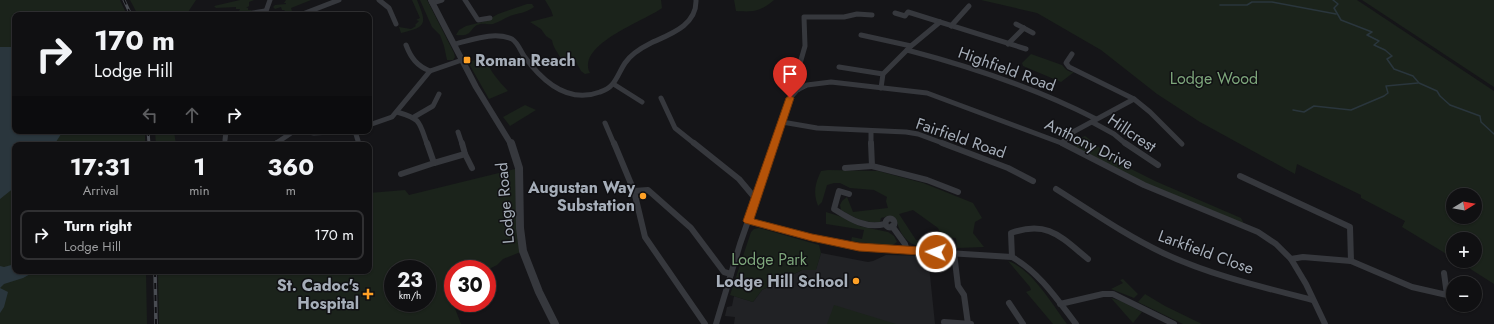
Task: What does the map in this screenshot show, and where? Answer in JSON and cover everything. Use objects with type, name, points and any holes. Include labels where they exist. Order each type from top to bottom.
[{"type":"street","points":[[265,12],[270,0]]},
{"type":"street","points":[[308,12],[339,0]]},
{"type":"street","points":[[379,0],[389,8],[396,24]]},
{"type":"street","points":[[432,2],[442,0]]},
{"type":"street","points":[[465,0],[478,20],[490,18]]},
{"type":"street","points":[[455,44],[485,36],[496,36],[512,39],[517,44],[523,55],[553,86],[570,95],[590,96],[609,89],[614,85],[623,67],[635,52],[642,47],[678,30],[688,22],[696,11],[696,0]]},
{"type":"street","name":"Lodge Road","points":[[432,2],[476,87],[509,136],[514,148],[519,168],[520,228],[523,251],[539,292],[555,324]]},
{"type":"street","points":[[950,26],[969,6]]},
{"type":"street","points":[[470,9],[478,8]]},
{"type":"street","points":[[895,13],[905,16],[908,12],[1026,49]]},
{"type":"street","points":[[799,89],[796,86],[795,81],[805,46],[804,17],[844,17],[858,14],[872,16]]},
{"type":"street","points":[[881,88],[884,74],[909,48],[940,22]]},
{"type":"street","points":[[1016,24],[1033,33]]},
{"type":"street","points":[[1008,44],[1024,28]]},
{"type":"street","name":"Highfield Road","points":[[861,35],[909,48],[1000,78],[1067,104],[1094,121]]},
{"type":"street","points":[[406,45],[413,60],[420,67],[430,71]]},
{"type":"street","points":[[1072,54],[1066,63],[1069,67],[1134,99],[1150,112],[1182,144]]},
{"type":"street","points":[[372,124],[392,117],[430,71],[462,60]]},
{"type":"street","points":[[839,66],[884,74]]},
{"type":"street","name":"Anthony Drive","points":[[782,122],[793,94],[799,89],[813,83],[829,82],[927,93],[940,97],[1062,143],[1144,186],[1258,232],[1276,244],[1291,259],[1325,324]]},
{"type":"street","points":[[614,85],[642,102]]},
{"type":"street","points":[[414,117],[433,106],[439,94]]},
{"type":"street","points":[[661,98],[675,128],[739,179],[755,198]]},
{"type":"street","points":[[1062,143],[1073,132],[1134,99]]},
{"type":"street","points":[[397,112],[414,117],[419,122],[434,163]]},
{"type":"street","name":"Hillcrest","points":[[1094,121],[1114,134],[1127,146],[1158,165]]},
{"type":"street","points":[[716,324],[755,198],[782,122]]},
{"type":"street","name":"Fairfield Road","points":[[782,122],[817,128],[906,132],[929,138],[1008,168],[1033,181]]},
{"type":"street","points":[[606,123],[634,190],[645,237],[705,324]]},
{"type":"street","points":[[871,131],[872,166]]},
{"type":"street","points":[[458,132],[465,154],[472,168]]},
{"type":"street","points":[[225,140],[226,134]]},
{"type":"street","points":[[283,142],[291,134]]},
{"type":"street","points":[[401,174],[465,154]]},
{"type":"street","points":[[845,168],[872,166],[927,180],[958,192]]},
{"type":"street","points":[[1240,176],[1350,228],[1351,261]]},
{"type":"street","name":"Larkfield Close","points":[[1056,189],[1162,253],[1201,268],[1313,300]]},
{"type":"street","points":[[634,190],[648,190],[657,197],[692,228],[724,272],[731,274]]},
{"type":"street","points":[[850,194],[839,191],[834,209],[861,224],[880,226],[884,224],[885,220],[891,219],[895,222],[892,226],[905,244],[907,251]]},
{"type":"street","points":[[748,221],[831,242],[867,248],[1012,257],[1030,269],[1076,324]]},
{"type":"street","points":[[1012,257],[1012,233],[1039,228],[1048,229],[1055,233],[1088,259]]},
{"type":"street","points":[[954,253],[958,286],[964,295],[968,324]]},
{"type":"street","points":[[1291,259],[1303,256],[1351,261],[1412,287],[1446,296]]},
{"type":"street","points":[[1444,273],[1446,281]]},
{"type":"street","points":[[1060,304],[1109,294],[1117,296],[1174,324]]},
{"type":"street","points":[[1009,303],[1023,324]]},
{"type":"street","points":[[944,322],[971,324]]},
{"type":"shaded area","points":[[0,47],[12,47],[12,134],[61,134],[56,142],[12,142],[12,189],[0,199]]},
{"type":"shaded area","name":"Lodge Hill School","points":[[821,253],[868,262],[886,255],[928,256],[935,324],[734,324],[735,317],[725,316],[727,307],[732,306],[734,296],[753,302],[762,290],[802,270],[816,269]]},
{"type":"shaded area","points":[[12,265],[12,274],[30,274],[23,278],[4,284],[0,288],[0,266],[4,267]]},
{"type":"shaded area","points":[[0,288],[8,292],[4,307],[0,313]]},
{"type":"green space","points":[[0,0],[120,0],[126,12],[12,12],[12,62],[0,59]]},
{"type":"green space","points":[[130,0],[196,0],[188,12],[136,12]]},
{"type":"green space","points":[[240,0],[254,0],[249,2],[249,6],[246,8],[251,10],[251,12],[238,12],[240,9],[236,9],[236,7],[216,8],[214,6]]},
{"type":"green space","points":[[286,0],[311,0],[291,8],[292,12],[286,12],[282,10],[281,7],[275,9],[273,7],[275,5],[286,4],[284,3]]},
{"type":"green space","points":[[412,0],[417,0],[422,14],[422,23],[416,29],[401,33],[399,27],[411,29],[416,26],[415,25],[419,21],[416,20],[420,18]]},
{"type":"green space","points":[[420,0],[427,0],[454,53],[455,57],[453,60],[447,60],[440,35],[432,27]]},
{"type":"green space","points":[[545,0],[661,0],[662,8],[614,34],[602,43],[593,52],[588,62],[590,73],[585,74],[581,71],[576,62],[568,63],[561,59],[554,48],[552,40],[546,36],[541,29],[530,22],[553,16]]},
{"type":"green space","points":[[734,0],[774,0],[760,9],[736,11]]},
{"type":"green space","name":"Lodge Wood","points":[[981,0],[1357,0],[1494,91],[1494,284],[1469,268],[1482,268],[1482,232],[1446,232],[1446,254],[1402,227],[1405,221],[1361,198],[1361,195],[1297,164],[1295,174],[1200,122],[1157,94],[1101,50],[1037,13]]},
{"type":"green space","points":[[1362,0],[1494,0],[1494,87]]},
{"type":"green space","points":[[527,4],[532,4],[534,7],[493,24],[477,25],[468,34],[456,35],[459,30],[466,26],[486,21],[498,14]]},
{"type":"green space","points":[[1031,54],[1062,65],[1068,71],[1074,72],[1061,82],[1023,66],[1022,63]]},
{"type":"green space","points":[[485,57],[492,71],[508,91],[489,99],[468,62]]},
{"type":"green space","points":[[525,105],[536,110],[510,126],[503,117]]},
{"type":"green space","points":[[41,134],[145,134],[145,142],[38,142]]},
{"type":"green space","points":[[155,134],[174,134],[176,142],[156,142]]},
{"type":"green space","points":[[1085,136],[1119,163],[1155,181],[1241,218],[1244,224],[1133,178],[1075,146],[1073,142]]},
{"type":"green space","points":[[12,165],[12,274],[146,274],[147,324],[0,324],[0,181]]},
{"type":"green space","points":[[519,168],[523,251],[503,259],[496,266],[496,260],[444,260],[444,312],[456,312],[461,324],[159,324],[158,274],[372,274],[372,193],[405,190],[409,195]]},
{"type":"green space","points":[[821,171],[878,171],[923,183],[973,203],[982,218],[975,222],[973,233],[984,247],[957,248],[956,238],[942,237],[938,228],[913,210],[899,214],[916,240],[933,242],[932,244],[927,246],[917,246],[912,244],[901,233],[894,217],[889,216],[881,218],[880,222],[869,222],[841,210],[840,205],[847,197],[853,212],[888,208],[886,201],[887,197],[874,190],[850,188],[840,183],[827,185],[822,202],[818,206],[815,192],[817,180]]},
{"type":"green space","points":[[826,212],[842,217],[859,226],[888,232],[894,236],[897,242],[891,246],[851,241],[852,237],[862,239],[864,230],[826,224]]},
{"type":"green space","name":"Lodge Park","points":[[759,228],[819,245],[821,253],[816,270],[802,270],[762,290],[753,302],[730,295],[751,232],[754,229]]},
{"type":"green space","points":[[1008,261],[1017,265],[1033,279],[1067,324],[1053,324],[1026,292],[1031,290],[1030,287]]},
{"type":"green space","points":[[1123,279],[1138,294],[1134,298],[1111,289],[1123,283],[1120,280]]},
{"type":"green space","points":[[1145,294],[1165,306],[1202,324],[1183,324],[1138,302]]},
{"type":"green space","points":[[1111,298],[1121,301],[1142,312],[1133,323]]},
{"type":"green space","points":[[834,305],[896,324],[827,324]]},
{"type":"waterway","points":[[1333,0],[1338,4],[1334,8],[1341,20],[1372,32],[1367,35],[1379,41],[1374,45],[1385,50],[1392,56],[1387,59],[1394,69],[1413,76],[1419,83],[1437,91],[1440,96],[1450,105],[1480,116],[1481,122],[1494,134]]},
{"type":"waterway","points":[[1220,5],[1247,5],[1252,2],[1272,2],[1336,14]]},
{"type":"waterway","points":[[1293,110],[1304,112],[1314,106],[1351,110],[1384,96],[1388,93],[1386,86],[1418,83]]},
{"type":"railway","points":[[124,0],[130,12]]},
{"type":"railway","points":[[148,134],[149,142]]},
{"type":"railway","points":[[155,274],[156,324]]},
{"type":"place","name":"Roman Reach","points":[[467,60]]},
{"type":"place","name":"Augustan Way Substation","points":[[643,196]]},
{"type":"place","name":"Lodge Hill School","points":[[856,281]]},
{"type":"place","name":"St. Cadoc's Hospital","points":[[368,294]]},
{"type":"route","points":[[790,98],[748,221],[812,238],[859,247],[936,252]]}]
